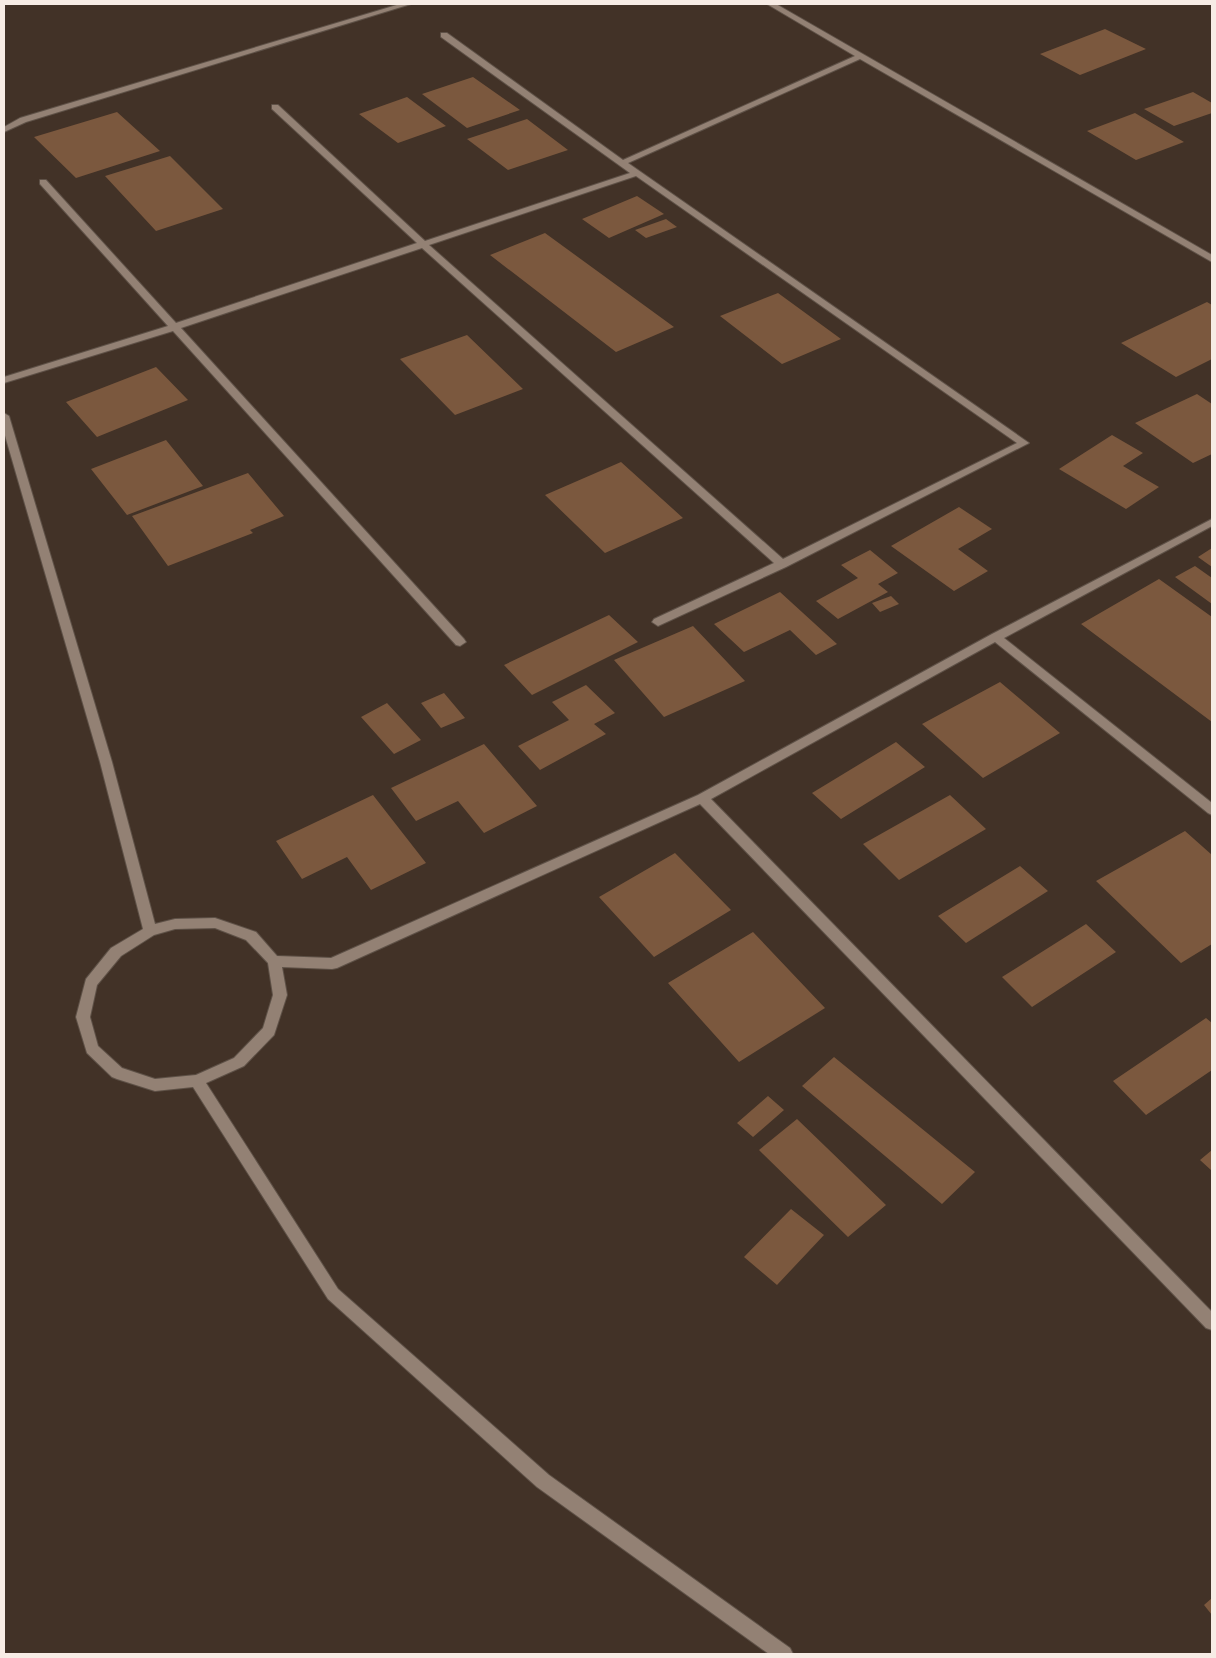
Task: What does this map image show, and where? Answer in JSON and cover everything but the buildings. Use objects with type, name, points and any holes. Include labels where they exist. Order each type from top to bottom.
[{"type":"street","points":[[4,130],[24,120],[407,4]]},
{"type":"street","points":[[771,4],[1212,258]]},
{"type":"street","points":[[444,35],[622,163],[1024,443],[782,564],[658,622]]},
{"type":"street","points":[[622,163],[862,55]]},
{"type":"street","points":[[275,107],[424,245],[782,564]]},
{"type":"street","points":[[4,380],[175,327],[637,173]]},
{"type":"street","points":[[43,182],[460,642]]},
{"type":"street","points":[[4,416],[106,762],[150,931]]},
{"type":"street","points":[[274,961],[332,964],[702,798],[996,637],[1212,522]]},
{"type":"street","points":[[996,637],[1212,810]]},
{"type":"street","points":[[702,798],[1212,1323]]},
{"type":"street","points":[[215,923],[251,936],[274,961],[280,995],[268,1031],[240,1062],[198,1081],[155,1085],[117,1073],[92,1049],[83,1017],[92,982],[116,952],[150,931],[175,924],[215,923]]},
{"type":"street","points":[[198,1081],[333,1294],[543,1481],[784,1654]]}]
